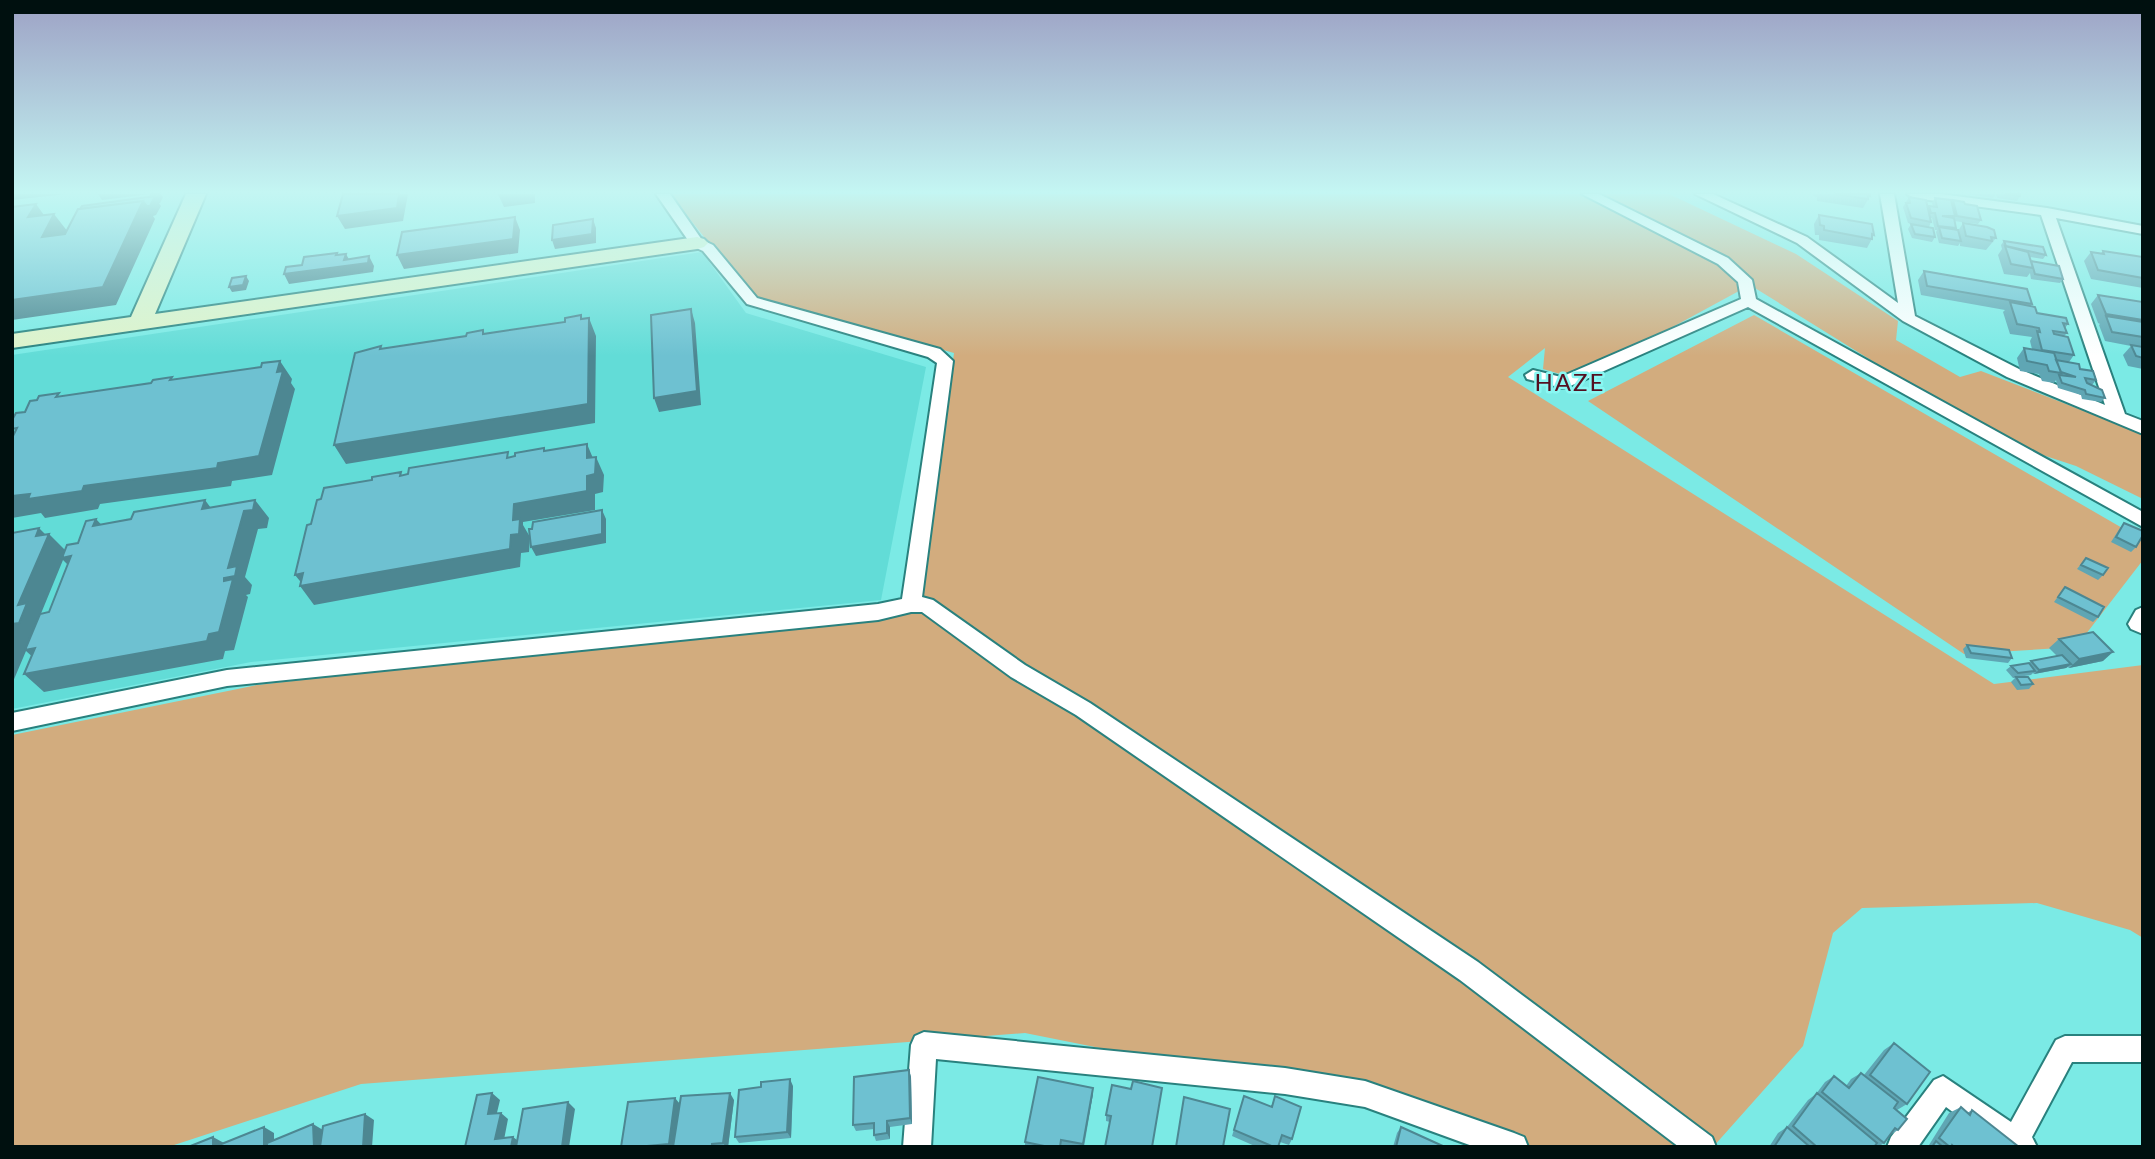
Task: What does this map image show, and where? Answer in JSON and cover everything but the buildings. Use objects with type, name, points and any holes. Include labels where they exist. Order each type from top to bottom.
[{"type":"street","points":[[139,323],[172,248]]},
{"type":"street","points":[[12,341],[662,248]]},
{"type":"street","points":[[708,248],[752,301],[934,353],[944,362],[911,604]]},
{"type":"street","points":[[1697,248],[1723,261],[1745,280],[1749,301]]},
{"type":"street","points":[[1813,248],[1908,318],[2012,373],[2143,428]]},
{"type":"street","points":[[1897,248],[1908,318]]},
{"type":"street","points":[[2059,248],[2118,419]]},
{"type":"street","points":[[1533,375],[1562,383],[1749,301]]},
{"type":"street","points":[[1749,301],[2143,520]]},
{"type":"street","points":[[12,722],[227,678],[878,612],[911,604],[926,605],[1018,671],[1083,709],[1469,971],[1702,1147]]},
{"type":"street","points":[[2143,615],[2138,624],[2143,626]]},
{"type":"street","points":[[918,1147],[924,1045],[1285,1081],[1365,1094],[1514,1147]]},
{"type":"street","points":[[1901,1147],[1943,1089],[2019,1144],[2065,1049],[2143,1049]]},
{"type":"shaded area","points":[[713,248],[1783,248],[1898,321],[1896,340],[1960,377],[1981,371],[2143,434],[2143,499],[2076,466],[2003,442],[1750,285],[1577,379],[1543,369],[1545,348],[1508,377],[1994,684],[2143,665],[2143,938],[2130,930],[2037,903],[1862,908],[1833,933],[1803,1046],[1713,1147],[1472,1147],[1379,1104],[1025,1033],[361,1084],[168,1147],[12,1147],[12,735],[257,685],[920,611],[954,353],[751,296]]},
{"type":"shaded area","points":[[702,252],[746,313],[926,367],[881,600],[251,662],[12,709],[12,355]]},
{"type":"shaded area","points":[[1754,315],[2143,540],[2143,560],[2076,647],[1964,654],[1588,401]]},
{"type":"district","name":"HAZE","points":[[1570,383]]}]
